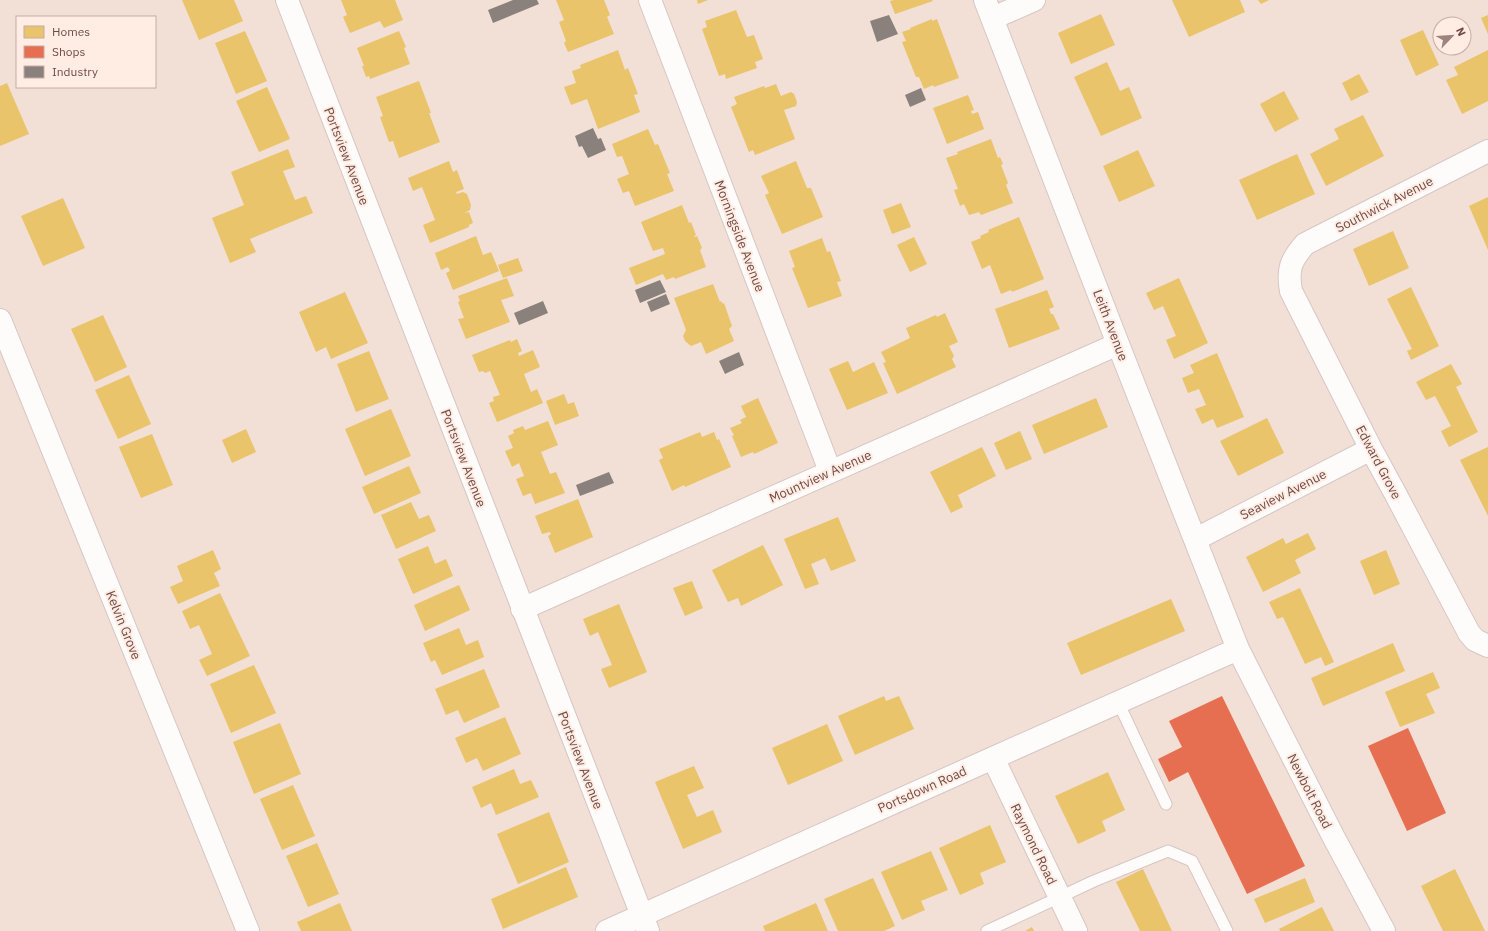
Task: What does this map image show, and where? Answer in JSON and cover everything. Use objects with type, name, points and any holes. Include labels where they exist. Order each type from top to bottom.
[{"type":"street","name":"Portsview Avenue","points":[[287,0],[645,923]]},
{"type":"street","name":"Morningside Avenue","points":[[650,0],[830,472]]},
{"type":"street","points":[[989,9],[1034,0]]},
{"type":"street","name":"Leith Avenue","points":[[989,9],[1118,344],[1238,649]]},
{"type":"street","name":"Southwick Avenue","points":[[1291,267],[1296,255],[1305,244],[1488,151]]},
{"type":"street","name":"Edward Grove","points":[[1291,267],[1289,278],[1291,291],[1371,449],[1469,633],[1475,640],[1488,646]]},
{"type":"street","name":"Kelvin Grove","points":[[0,320],[248,931]]},
{"type":"street","name":"Mountview Avenue","points":[[522,609],[1118,344]]},
{"type":"street","name":"Seaview Avenue","points":[[1196,539],[1371,449]]},
{"type":"street","name":"Portsdown Road","points":[[607,931],[645,923],[992,758],[1238,649]]},
{"type":"street","name":"Newbolt Road","points":[[1238,649],[1384,931]]},
{"type":"street","name":"Raymond Road","points":[[992,758],[1076,931]]},
{"type":"lane","points":[[1118,702],[1166,804]]},
{"type":"lane","points":[[987,931],[1059,896],[1168,851],[1192,861],[1227,931]]},
{"type":"shaded area","points":[[0,0],[1488,0],[1488,931],[0,931]]},
{"type":"building: Homes","points":[[182,0],[234,0],[243,21],[199,40]]},
{"type":"building: Homes","points":[[341,0],[395,0],[403,20],[384,28],[380,21],[350,33],[343,17],[347,15]]},
{"type":"building: Homes","points":[[556,0],[604,0],[610,15],[607,17],[614,34],[568,52],[564,43],[566,41],[559,22],[564,20]]},
{"type":"building: Homes","points":[[697,0],[708,0],[698,4]]},
{"type":"building: Homes","points":[[1172,0],[1240,0],[1245,12],[1189,37]]},
{"type":"building: Homes","points":[[1258,0],[1269,0],[1261,4]]},
{"type":"building: Homes","points":[[890,1],[933,1],[895,14]]},
{"type":"building: Homes","points":[[736,10],[747,37],[754,35],[763,59],[755,62],[757,68],[726,79],[725,74],[719,76],[702,29],[707,27],[705,21]]},
{"type":"building: Homes","points":[[1101,14],[1115,45],[1071,64],[1058,33]]},
{"type":"building: Homes","points":[[1488,15],[1488,34],[1481,18]]},
{"type":"building: Homes","points":[[932,19],[932,21],[937,19],[959,78],[924,89],[919,77],[916,77],[902,42],[906,41],[902,32]]},
{"type":"building: Homes","points":[[1423,30],[1432,50],[1432,56],[1435,56],[1439,65],[1416,76],[1400,40]]},
{"type":"building: Homes","points":[[245,31],[267,81],[236,94],[215,43]]},
{"type":"building: Homes","points":[[399,31],[406,47],[404,48],[410,64],[370,79],[369,76],[366,77],[362,66],[364,66],[357,48]]},
{"type":"building: Homes","points":[[618,50],[625,70],[628,68],[638,94],[634,95],[640,112],[598,129],[587,99],[571,105],[564,87],[576,83],[572,71],[581,68],[580,65]]},
{"type":"building: Homes","points":[[1488,50],[1488,101],[1462,114],[1446,80],[1458,75],[1454,67]]},
{"type":"building: Homes","points":[[1107,62],[1120,91],[1129,87],[1142,118],[1101,136],[1074,77]]},
{"type":"building: Homes","points":[[1359,74],[1369,92],[1351,101],[1342,83]]},
{"type":"building: Homes","points":[[419,81],[440,142],[399,158],[393,141],[389,142],[380,117],[383,116],[376,97]]},
{"type":"building: Homes","points":[[7,83],[29,134],[0,146],[0,86]]},
{"type":"building: Homes","points":[[776,84],[781,96],[791,92],[794,94],[797,102],[796,106],[784,110],[795,139],[755,155],[753,150],[749,152],[731,107],[737,104],[734,97],[764,86],[765,88]]},
{"type":"building: Homes","points":[[267,87],[290,139],[259,152],[236,101]]},
{"type":"building: Homes","points":[[1284,91],[1299,119],[1275,132],[1260,104]]},
{"type":"building: Homes","points":[[968,95],[974,110],[971,111],[972,114],[978,112],[984,129],[947,144],[933,108]]},
{"type":"building: Homes","points":[[1363,115],[1384,156],[1326,186],[1310,154],[1339,139],[1334,129]]},
{"type":"building: Homes","points":[[648,129],[655,145],[658,144],[670,173],[667,174],[674,191],[635,206],[629,191],[623,193],[617,179],[629,174],[622,156],[617,157],[612,144]]},
{"type":"building: Homes","points":[[991,139],[998,158],[1000,157],[1003,164],[1001,165],[1008,183],[1006,185],[1013,203],[981,215],[979,212],[969,215],[964,204],[960,206],[954,190],[958,189],[946,158],[958,154],[957,152]]},
{"type":"building: Homes","points":[[288,149],[295,167],[283,171],[295,200],[306,196],[313,213],[250,239],[256,252],[230,263],[212,218],[244,205],[231,172]]},
{"type":"building: Homes","points":[[1138,150],[1155,186],[1119,202],[1103,166]]},
{"type":"building: Homes","points":[[1297,154],[1315,194],[1257,220],[1239,180]]},
{"type":"building: Homes","points":[[449,161],[453,172],[457,170],[464,189],[456,192],[457,194],[463,192],[467,194],[471,205],[470,210],[464,213],[469,212],[473,223],[469,225],[469,227],[430,243],[423,225],[435,220],[422,187],[413,191],[408,178]]},
{"type":"building: Homes","points":[[796,161],[807,188],[811,188],[823,217],[782,234],[765,195],[769,193],[761,176]]},
{"type":"building: Homes","points":[[1488,197],[1488,250],[1469,206]]},
{"type":"building: Homes","points":[[63,198],[85,248],[43,266],[21,216]]},
{"type":"building: Homes","points":[[901,203],[911,227],[892,234],[883,210]]},
{"type":"building: Homes","points":[[682,205],[689,223],[691,222],[696,235],[694,236],[697,236],[702,248],[700,250],[706,267],[675,279],[674,277],[666,280],[663,274],[636,285],[629,268],[665,254],[663,248],[653,251],[641,222]]},
{"type":"building: Homes","points":[[1019,217],[1044,279],[1012,292],[1011,290],[1001,294],[990,265],[982,269],[971,242],[981,238],[980,236],[989,232],[988,230]]},
{"type":"building: Homes","points":[[1393,231],[1409,268],[1369,286],[1353,249]]},
{"type":"building: Homes","points":[[476,236],[483,255],[491,252],[499,271],[453,290],[446,273],[450,271],[448,267],[441,270],[435,253]]},
{"type":"building: Homes","points":[[914,237],[927,264],[910,272],[897,245]]},
{"type":"building: Homes","points":[[822,238],[827,252],[830,251],[841,281],[837,282],[842,296],[808,308],[792,268],[795,267],[789,251]]},
{"type":"building: Homes","points":[[518,258],[523,271],[503,278],[498,265]]},
{"type":"building: Homes","points":[[507,278],[514,296],[501,300],[510,322],[466,339],[458,319],[464,318],[458,302],[460,301],[458,296]]},
{"type":"building: Homes","points":[[1179,278],[1208,343],[1174,359],[1166,340],[1176,336],[1163,306],[1154,310],[1146,293]]},
{"type":"building: Homes","points":[[713,284],[720,302],[721,301],[723,304],[724,303],[732,326],[729,329],[734,341],[706,354],[701,342],[691,346],[685,341],[683,336],[686,330],[674,298]]},
{"type":"building: Homes","points":[[1411,287],[1439,346],[1411,360],[1407,351],[1412,349],[1387,299]]},
{"type":"building: Homes","points":[[1047,290],[1054,307],[1049,309],[1060,329],[1009,348],[995,309]]},
{"type":"building: Homes","points":[[345,292],[368,343],[331,359],[326,347],[316,352],[299,312]]},
{"type":"building: Homes","points":[[945,313],[958,342],[949,346],[954,356],[952,359],[956,367],[897,394],[883,363],[886,362],[881,352],[910,338],[906,328],[936,315],[937,317]]},
{"type":"building: Homes","points":[[103,315],[127,367],[95,382],[71,329]]},
{"type":"building: Homes","points":[[517,339],[522,351],[518,353],[519,356],[533,350],[540,367],[524,374],[531,392],[537,389],[543,403],[497,422],[489,403],[494,401],[493,397],[500,395],[490,371],[485,373],[483,371],[479,372],[472,355],[510,340],[511,342]]},
{"type":"building: Homes","points":[[369,351],[389,399],[356,412],[337,364]]},
{"type":"building: Homes","points":[[1217,353],[1244,417],[1217,428],[1213,419],[1202,424],[1195,409],[1206,405],[1199,389],[1188,393],[1182,378],[1194,373],[1190,365]]},
{"type":"building: Homes","points":[[848,361],[853,372],[874,362],[888,393],[847,410],[829,369]]},
{"type":"building: Homes","points":[[1451,364],[1462,384],[1456,387],[1478,432],[1449,447],[1441,431],[1451,426],[1435,396],[1426,400],[1416,382]]},
{"type":"building: Homes","points":[[129,375],[151,424],[118,439],[95,390]]},
{"type":"building: Homes","points":[[564,394],[568,404],[574,402],[579,416],[555,425],[546,401]]},
{"type":"building: Homes","points":[[758,398],[778,443],[754,454],[753,452],[741,457],[732,436],[734,435],[730,428],[742,423],[740,420],[746,417],[741,406]]},
{"type":"building: Homes","points":[[1096,398],[1108,427],[1044,454],[1032,425]]},
{"type":"building: Homes","points":[[391,409],[411,456],[365,476],[345,429]]},
{"type":"building: Homes","points":[[1267,418],[1284,453],[1238,476],[1220,441]]},
{"type":"building: Homes","points":[[548,421],[558,445],[541,452],[550,474],[556,472],[565,493],[535,504],[531,493],[523,496],[516,479],[524,476],[519,463],[512,467],[505,451],[513,448],[508,436],[514,433],[513,430],[523,426],[525,430]]},
{"type":"building: Homes","points":[[246,429],[256,452],[232,463],[222,440]]},
{"type":"building: Homes","points":[[1020,431],[1032,459],[1006,470],[994,443]]},
{"type":"building: Homes","points":[[700,432],[702,437],[714,432],[717,440],[719,439],[731,467],[672,491],[659,460],[663,458],[659,449]]},
{"type":"building: Homes","points":[[152,434],[173,485],[141,498],[119,447]]},
{"type":"building: Homes","points":[[982,447],[996,476],[958,495],[963,507],[951,513],[930,472]]},
{"type":"building: Homes","points":[[1488,447],[1488,516],[1460,460]]},
{"type":"building: Homes","points":[[409,466],[421,493],[374,514],[362,487]]},
{"type":"building: Homes","points":[[578,499],[593,537],[555,553],[548,536],[551,534],[550,532],[542,534],[535,516]]},
{"type":"building: Homes","points":[[411,502],[419,519],[429,515],[436,531],[396,549],[381,515]]},
{"type":"building: Homes","points":[[838,517],[856,561],[831,571],[825,558],[811,564],[819,584],[805,589],[784,539]]},
{"type":"building: Homes","points":[[1308,533],[1316,549],[1295,560],[1301,573],[1263,592],[1246,557],[1283,538],[1286,544]]},
{"type":"building: Homes","points":[[763,545],[783,585],[741,606],[738,598],[728,602],[712,570]]},
{"type":"building: Homes","points":[[428,546],[435,564],[446,559],[453,576],[413,594],[398,559]]},
{"type":"building: Homes","points":[[213,550],[221,569],[214,573],[220,586],[178,604],[170,587],[183,581],[177,566]]},
{"type":"building: Homes","points":[[1386,550],[1400,584],[1374,595],[1360,561]]},
{"type":"building: Homes","points":[[692,581],[703,608],[685,616],[673,588]]},
{"type":"building: Homes","points":[[459,585],[470,610],[425,631],[414,605]]},
{"type":"building: Homes","points":[[1300,588],[1334,662],[1325,666],[1321,657],[1305,664],[1283,617],[1277,619],[1269,602]]},
{"type":"building: Homes","points":[[220,593],[250,656],[207,676],[199,660],[212,654],[199,625],[190,629],[182,611]]},
{"type":"building: Homes","points":[[1171,599],[1185,631],[1081,675],[1067,643]]},
{"type":"building: Homes","points":[[619,604],[647,672],[609,688],[601,669],[612,665],[598,632],[590,636],[583,619]]},
{"type":"building: Homes","points":[[459,628],[466,645],[478,640],[484,657],[442,675],[435,660],[431,662],[423,643]]},
{"type":"building: Homes","points":[[1393,643],[1405,671],[1323,706],[1311,678]]},
{"type":"building: Homes","points":[[254,665],[276,713],[231,733],[210,684]]},
{"type":"building: Homes","points":[[484,669],[500,707],[464,723],[458,710],[446,715],[435,689]]},
{"type":"building: Homes","points":[[1433,672],[1440,688],[1426,694],[1435,713],[1400,727],[1385,692]]},
{"type":"building: Homes","points":[[884,696],[886,701],[899,696],[914,729],[855,755],[838,716]]},
{"type":"building: Homes","points":[[505,717],[521,754],[483,771],[477,758],[466,763],[455,738]]},
{"type":"building: Homes","points":[[280,723],[301,774],[254,794],[233,742]]},
{"type":"building: Homes","points":[[827,724],[843,761],[788,785],[772,748]]},
{"type":"building: Homes","points":[[694,766],[704,788],[687,795],[697,817],[713,810],[722,832],[683,849],[655,782]]},
{"type":"building: Homes","points":[[514,769],[520,784],[531,780],[539,797],[496,815],[491,803],[481,808],[472,787]]},
{"type":"building: Homes","points":[[1108,772],[1125,810],[1102,821],[1106,831],[1078,844],[1055,796]]},
{"type":"building: Homes","points":[[293,785],[315,836],[282,850],[260,799]]},
{"type":"building: Homes","points":[[549,812],[569,862],[518,884],[497,834]]},
{"type":"building: Homes","points":[[990,825],[1006,862],[980,873],[984,884],[960,895],[939,848]]},
{"type":"building: Homes","points":[[317,843],[339,894],[308,907],[286,856]]},
{"type":"building: Homes","points":[[931,851],[948,890],[921,901],[925,910],[902,920],[881,872]]},
{"type":"building: Homes","points":[[566,867],[578,897],[503,929],[491,899]]},
{"type":"building: Homes","points":[[1143,869],[1172,931],[1140,931],[1116,882]]},
{"type":"building: Homes","points":[[1455,869],[1485,931],[1443,931],[1421,886]]},
{"type":"building: Homes","points":[[873,878],[895,926],[884,931],[838,931],[824,899]]},
{"type":"building: Homes","points":[[1305,878],[1315,902],[1265,923],[1254,899]]},
{"type":"building: Homes","points":[[340,903],[352,931],[301,931],[297,922]]},
{"type":"building: Homes","points":[[816,903],[828,931],[765,931],[763,926]]},
{"type":"building: Homes","points":[[1322,907],[1334,931],[1280,931],[1279,929]]},
{"type":"building: Homes","points":[[1032,927],[1034,931],[1025,931]]},
{"type":"building: Shops","points":[[1222,696],[1305,866],[1247,894],[1188,772],[1169,782],[1158,759],[1182,747],[1169,721]]},
{"type":"building: Shops","points":[[1408,728],[1446,813],[1407,831],[1368,746]]},
{"type":"building: Industry","points":[[513,0],[537,0],[539,4],[493,23],[488,10]]},
{"type":"building: Industry","points":[[889,15],[898,34],[877,42],[870,21]]},
{"type":"building: Industry","points":[[921,88],[926,100],[910,107],[905,95]]},
{"type":"building: Industry","points":[[593,128],[598,139],[601,138],[606,150],[588,158],[582,146],[579,147],[575,136]]},
{"type":"building: Industry","points":[[660,280],[666,292],[640,303],[635,290]]},
{"type":"building: Industry","points":[[666,294],[670,304],[651,312],[647,302]]},
{"type":"building: Industry","points":[[543,301],[548,313],[519,325],[514,313]]},
{"type":"building: Industry","points":[[739,352],[744,365],[725,374],[719,361]]},
{"type":"building: Industry","points":[[609,472],[614,483],[580,496],[576,485]]}]
